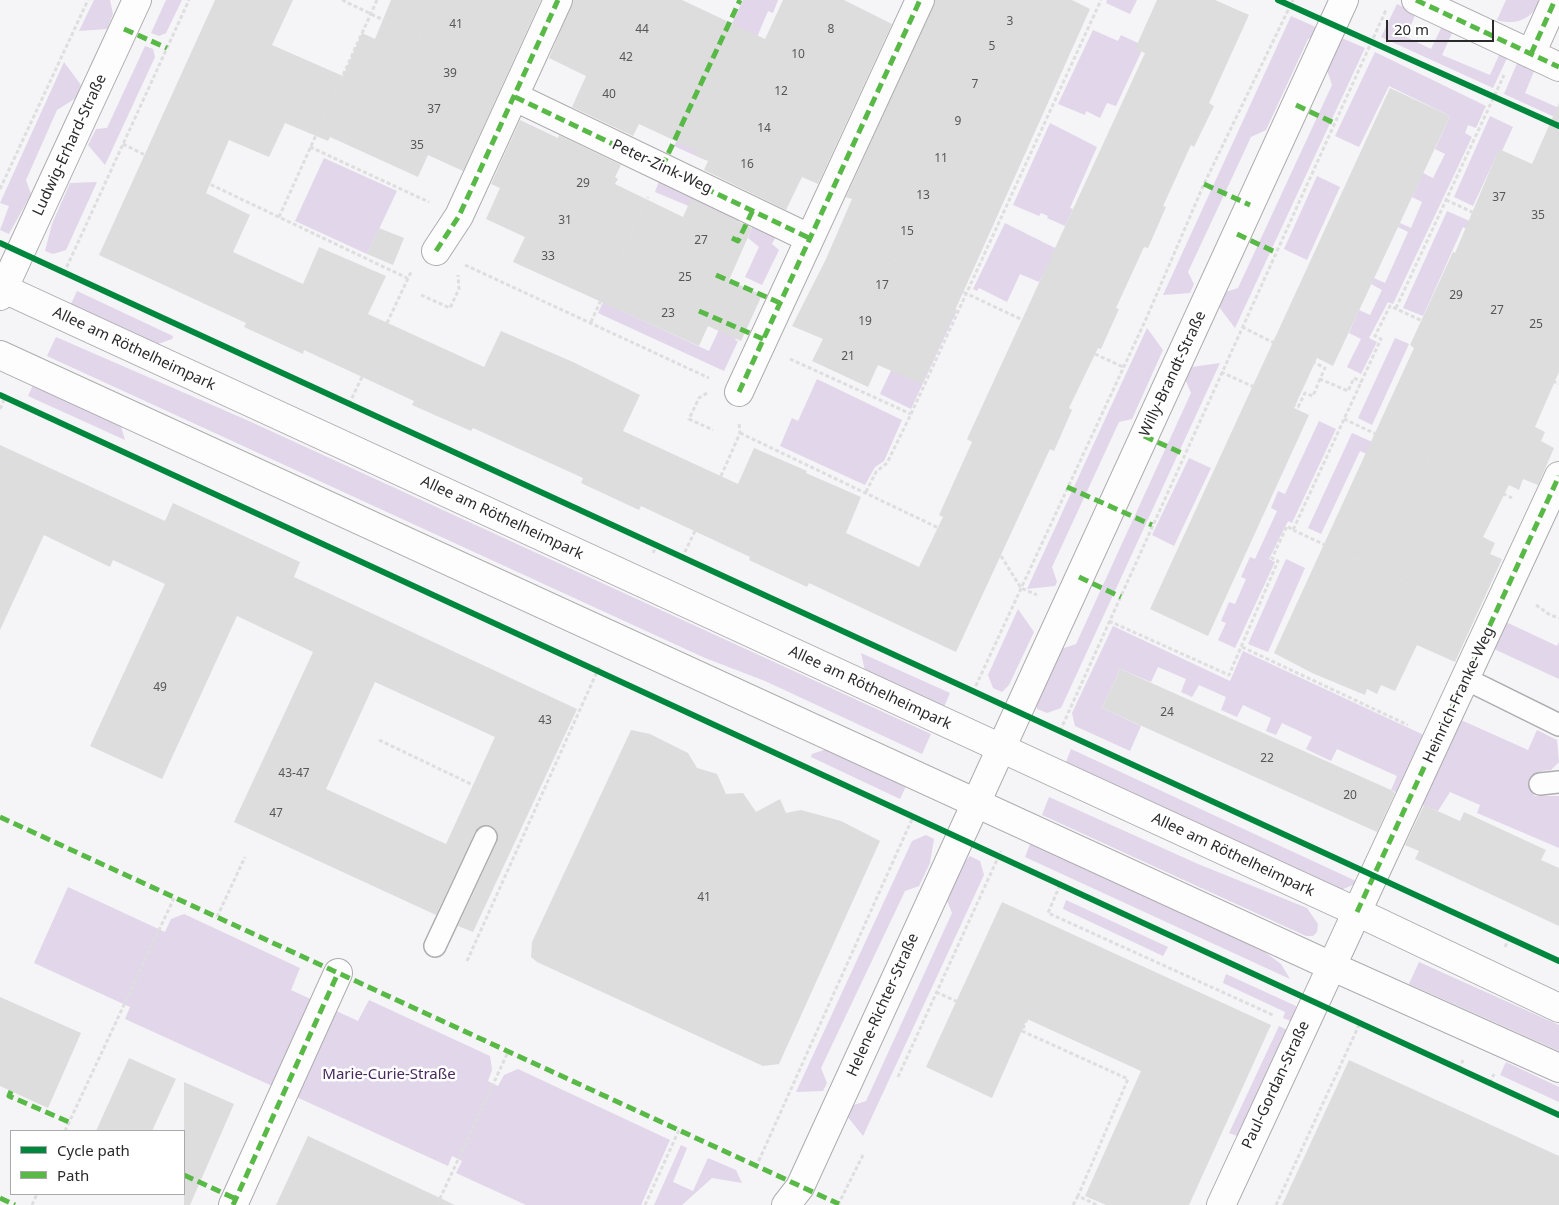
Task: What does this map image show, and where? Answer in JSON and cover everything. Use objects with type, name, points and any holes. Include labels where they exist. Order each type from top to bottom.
[{"type":"street","name":"Ludwig-Erhard-Straße","points":[[1,291],[137,0]]},
{"type":"street","points":[[436,250],[459,216],[518,92],[558,0]]},
{"type":"street","points":[[739,392],[812,230],[920,0]]},
{"type":"street","name":"Willy-Brandt-Straße","points":[[1001,748],[1344,0]]},
{"type":"street","points":[[1416,0],[1559,67]]},
{"type":"street","points":[[1524,51],[1555,0]]},
{"type":"street","name":"Peter-Zink-Weg","points":[[518,92],[662,167],[812,230]]},
{"type":"street","name":"Allee am Röthelheimpark","points":[[1,291],[1001,748],[1357,912],[1559,1008]]},
{"type":"street","points":[[0,355],[1332,966],[1559,1068]]},
{"type":"street","name":"Heinrich-Franke-Weg","points":[[1357,912],[1559,476]]},
{"type":"street","points":[[975,802],[1001,748]]},
{"type":"street","name":"Helene-Richter-Straße","points":[[786,1205],[800,1187],[975,802]]},
{"type":"street","points":[[1332,966],[1357,912]]},
{"type":"street","name":"Paul-Gordan-Straße","points":[[1221,1205],[1332,966]]},
{"type":"street","points":[[233,1205],[338,973]]},
{"type":"lane","points":[[1466,679],[1559,725]]},
{"type":"lane","points":[[435,946],[486,837]]},
{"type":"path","points":[[0,190],[88,0]]},
{"type":"path","points":[[64,273],[189,0]]},
{"type":"path","points":[[342,0],[518,92]]},
{"type":"path","points":[[279,217],[377,0]]},
{"type":"path","points":[[866,492],[876,472],[887,463],[911,414],[1101,0]]},
{"type":"path","points":[[973,692],[1146,319],[1204,184],[1293,0]]},
{"type":"path","points":[[1060,731],[1386,8]]},
{"type":"path","points":[[1396,308],[1446,200],[1524,51]]},
{"type":"path","points":[[123,144],[145,156]]},
{"type":"path","points":[[310,147],[459,216]]},
{"type":"path","points":[[591,322],[662,167]]},
{"type":"path","points":[[199,179],[407,278]]},
{"type":"path","points":[[1446,200],[1559,252]]},
{"type":"path","points":[[812,230],[966,293],[1027,322]]},
{"type":"path","points":[[387,322],[407,278],[418,263],[436,250],[739,392],[740,433],[721,476]]},
{"type":"path","points":[[421,296],[450,308],[459,289]]},
{"type":"path","points":[[1293,530],[1381,339],[1375,336],[1390,306],[1559,384]]},
{"type":"path","points":[[1221,372],[1298,407],[1305,392],[1313,396],[1325,368],[1242,327]]},
{"type":"path","points":[[760,344],[911,414]]},
{"type":"path","points":[[1095,354],[1123,367]]},
{"type":"path","points":[[349,404],[362,377]]},
{"type":"path","points":[[1320,379],[1348,391],[1354,378],[1362,382]]},
{"type":"path","points":[[0,409],[5,398]]},
{"type":"path","points":[[699,398],[689,419],[713,430]]},
{"type":"path","points":[[1344,419],[1542,512]]},
{"type":"path","points":[[740,433],[949,533]]},
{"type":"path","points":[[1109,621],[1229,675],[1278,561],[1272,558],[1287,526],[1492,623]]},
{"type":"path","points":[[682,558],[695,531]]},
{"type":"path","points":[[1001,556],[1021,588],[1065,608]]},
{"type":"path","points":[[1242,647],[1438,739]]},
{"type":"path","points":[[467,961],[597,671]]},
{"type":"path","points":[[379,740],[473,785]]},
{"type":"path","points":[[756,1167],[913,817]]},
{"type":"path","points":[[898,1077],[1015,821]]},
{"type":"path","points":[[217,917],[245,857]]},
{"type":"path","points":[[1060,885],[1048,913],[1303,1028]]},
{"type":"path","points":[[65,1130],[174,898]]},
{"type":"path","points":[[936,992],[1128,1079],[1073,1205]]},
{"type":"path","points":[[1022,1032],[1027,1020]]},
{"type":"path","points":[[1276,1205],[1360,1023]]},
{"type":"path","points":[[437,1205],[508,1052]]},
{"type":"path","points":[[645,1205],[679,1130]]},
{"type":"path","points":[[839,1205],[862,1155]]},
{"type":"path","points":[[1078,1196],[1097,1205]]},
{"type":"green space","points":[[94,0],[110,0],[113,14],[107,29],[79,31]]},
{"type":"green space","points":[[166,0],[182,0],[166,33],[159,36],[151,33]]},
{"type":"green space","points":[[743,0],[778,0],[773,13],[768,11],[705,160],[674,146]]},
{"type":"green space","points":[[1107,0],[1137,0],[1130,14],[1106,3]]},
{"type":"green space","points":[[1506,0],[1540,1],[1533,12],[1523,20],[1504,22],[1497,20]]},
{"type":"green space","points":[[1397,4],[1416,13],[1406,37],[1431,49],[1442,26],[1453,31],[1442,55],[1490,75],[1500,53],[1508,56],[1493,88],[1381,37]]},
{"type":"green space","points":[[1291,16],[1318,28],[1315,36],[1308,39],[1266,130],[1251,137],[1188,272],[1194,284],[1190,293],[1163,295]]},
{"type":"green space","points":[[1093,30],[1118,41],[1121,35],[1144,46],[1116,106],[1107,103],[1100,118],[1086,111],[1085,115],[1058,104]]},
{"type":"green space","points":[[1337,36],[1365,48],[1235,328],[1219,307],[1225,292],[1238,288],[1332,85],[1327,70],[1336,52],[1334,45]]},
{"type":"green space","points":[[145,46],[153,49],[155,57],[105,165],[88,145],[96,129],[107,128]]},
{"type":"green space","points":[[1375,52],[1486,106],[1476,128],[1468,125],[1465,133],[1472,137],[1393,304],[1388,302],[1369,338],[1377,342],[1361,374],[1347,367],[1361,339],[1349,333],[1359,310],[1370,315],[1382,290],[1371,284],[1374,278],[1385,283],[1408,232],[1398,227],[1400,223],[1411,228],[1422,202],[1412,197],[1423,173],[1433,178],[1445,154],[1435,149],[1450,116],[1389,86],[1359,147],[1335,136]]},
{"type":"green space","points":[[1518,61],[1535,69],[1525,93],[1559,108],[1559,119],[1504,94]]},
{"type":"green space","points":[[64,62],[81,85],[76,98],[57,110],[26,180],[31,194],[9,234],[0,230],[9,206],[0,203]]},
{"type":"green space","points":[[1490,116],[1513,127],[1502,151],[1499,150],[1473,206],[1454,197]]},
{"type":"green space","points":[[1050,123],[1097,147],[1070,208],[1073,209],[1065,226],[1047,218],[1048,216],[1041,213],[1039,216],[1013,205]]},
{"type":"green space","points":[[324,158],[397,191],[367,254],[295,221]]},
{"type":"green space","points":[[1317,176],[1340,187],[1307,260],[1284,249]]},
{"type":"green space","points":[[659,181],[739,219],[736,226],[655,192]]},
{"type":"green space","points":[[97,182],[66,250],[53,254],[45,251],[52,224],[70,183]]},
{"type":"green space","points":[[1447,211],[1499,234],[1486,239],[1463,227],[1423,316],[1403,308]]},
{"type":"green space","points":[[1005,223],[1057,249],[1039,282],[1020,274],[1007,302],[979,288],[977,291],[973,289]]},
{"type":"green space","points":[[753,225],[776,236],[772,244],[779,250],[762,285],[745,277],[759,247],[748,238]]},
{"type":"green space","points":[[636,230],[622,311],[709,351],[722,323],[740,330],[735,340],[738,341],[724,371],[598,313]]},
{"type":"green space","points":[[77,291],[173,336],[172,339],[158,344],[71,304]]},
{"type":"green space","points":[[945,305],[957,310],[911,409],[880,394],[918,313]]},
{"type":"green space","points":[[1147,328],[1163,350],[1132,419],[1119,422],[1052,567],[1057,582],[1055,586],[1027,589]]},
{"type":"green space","points":[[56,337],[249,421],[931,734],[922,754],[765,681],[705,658],[47,356]]},
{"type":"green space","points":[[1395,338],[1409,344],[1372,425],[1358,418]]},
{"type":"green space","points":[[1220,363],[1061,708],[1047,713],[1037,709],[1037,701],[1061,649],[1076,644],[1191,393],[1185,379],[1192,367]]},
{"type":"green space","points":[[817,379],[902,420],[884,461],[875,467],[865,485],[780,446],[792,418],[798,421]]},
{"type":"green space","points":[[34,383],[120,423],[125,440],[28,396]]},
{"type":"green space","points":[[1319,421],[1336,429],[1292,523],[1288,521],[1269,559],[1275,562],[1235,648],[1218,640],[1226,623],[1221,621],[1229,602],[1235,604],[1246,579],[1241,577],[1250,557],[1255,559],[1277,511],[1271,508],[1278,491],[1285,494]]},
{"type":"green space","points":[[1352,433],[1395,452],[1384,462],[1360,451],[1321,534],[1308,528]]},
{"type":"green space","points":[[1189,458],[1211,468],[1174,546],[1152,535]]},
{"type":"green space","points":[[1286,559],[1305,568],[1268,652],[1248,644]]},
{"type":"green space","points":[[1018,609],[1034,632],[1009,685],[1002,692],[993,688],[988,675]]},
{"type":"green space","points":[[1506,622],[1557,646],[1559,642],[1559,679],[1494,649]]},
{"type":"green space","points":[[1113,626],[1230,681],[1243,651],[1426,736],[1400,794],[1391,790],[1397,776],[1337,749],[1331,761],[1306,749],[1312,737],[1282,723],[1276,735],[1266,731],[1271,718],[1243,705],[1237,717],[1221,710],[1226,697],[1199,685],[1192,697],[1181,692],[1186,679],[1158,667],[1151,682],[1120,669],[1102,708],[1141,726],[1130,751],[1075,726],[1072,713]]},
{"type":"green space","points":[[861,653],[950,693],[944,707],[865,671]]},
{"type":"green space","points":[[1461,720],[1528,750],[1537,730],[1557,740],[1559,762],[1551,770],[1542,771],[1534,796],[1559,796],[1559,848],[1477,813],[1480,805],[1450,792],[1438,811],[1420,804]]},
{"type":"green space","points":[[827,749],[906,786],[900,799],[811,757],[812,754]]},
{"type":"green space","points":[[1071,749],[1356,881],[1355,884],[1341,890],[1066,762]]},
{"type":"green space","points":[[1049,797],[1198,864],[1307,908],[1318,924],[1317,932],[1313,936],[1306,936],[1042,815]]},
{"type":"green space","points":[[926,835],[934,839],[930,863],[919,886],[905,891],[821,1068],[827,1083],[823,1091],[796,1092],[912,841]]},
{"type":"green space","points":[[1030,844],[1262,950],[1281,964],[1290,979],[1025,857]]},
{"type":"green space","points":[[970,856],[980,861],[984,875],[863,1136],[847,1116],[851,1106],[866,1101],[952,913],[946,898],[965,861]]},
{"type":"green space","name":"Marie-Curie-Straße","points":[[68,887],[165,932],[171,919],[184,914],[300,968],[291,990],[358,1021],[369,1000],[490,1056],[492,1070],[488,1081],[498,1086],[504,1075],[518,1069],[670,1140],[641,1205],[526,1205],[456,1173],[462,1161],[452,1156],[448,1166],[125,1019],[130,1007],[34,963]]},
{"type":"green space","points":[[1066,900],[1168,947],[1163,956],[1063,909]]},
{"type":"green space","points":[[1419,962],[1559,1025],[1559,1051],[1409,984]]},
{"type":"green space","points":[[1226,974],[1296,1006],[1293,1022],[1283,1018],[1285,1012],[1223,983]]},
{"type":"green space","points":[[1279,1026],[1289,1031],[1240,1137],[1229,1133]]},
{"type":"green space","points":[[1506,1062],[1559,1087],[1559,1102],[1500,1075]]},
{"type":"green space","points":[[681,1145],[687,1148],[673,1182],[693,1191],[708,1158],[736,1170],[742,1183],[712,1178],[682,1205],[654,1205]]},
{"type":"building","points":[[215,0],[293,0],[272,45],[343,76],[362,33],[375,39],[391,0],[541,0],[463,171],[428,155],[418,177],[330,137],[328,141],[285,123],[269,157],[229,140],[206,193],[250,215],[233,252],[303,284],[319,247],[386,276],[368,314],[484,367],[501,331],[573,362],[640,395],[623,431],[738,484],[754,448],[807,471],[806,473],[861,497],[846,533],[919,567],[943,517],[939,515],[972,442],[967,439],[1145,53],[1135,49],[1157,0],[1215,0],[1249,15],[1209,103],[1214,106],[1194,147],[1191,145],[1163,206],[1166,207],[1148,248],[1144,247],[1116,308],[1119,309],[1101,349],[1098,348],[1069,408],[1072,410],[1054,451],[1050,449],[956,652],[809,583],[807,587],[749,560],[750,557],[641,506],[639,510],[581,483],[583,478],[473,428],[471,431],[412,405],[414,401],[304,350],[303,354],[244,327],[246,323],[99,255]]},
{"type":"building","points":[[573,0],[682,0],[765,39],[783,0],[844,0],[892,24],[818,184],[802,177],[786,210],[704,170],[708,161],[695,155],[697,151],[639,124],[633,136],[572,107],[586,76],[549,58]]},
{"type":"building","points":[[935,0],[1072,0],[1090,9],[922,384],[878,365],[868,387],[812,361],[823,339],[792,326],[826,259],[852,199],[846,197]]},
{"type":"building","points":[[1390,88],[1450,116],[1333,366],[1317,358],[1294,408],[1309,415],[1208,636],[1150,609]]},
{"type":"building","points":[[1559,103],[1559,372],[1535,427],[1545,432],[1541,441],[1554,448],[1538,485],[1523,479],[1519,490],[1509,485],[1483,537],[1495,543],[1490,554],[1502,559],[1455,662],[1417,645],[1395,691],[1381,685],[1377,694],[1367,689],[1365,695],[1312,673],[1274,653],[1414,348],[1410,345],[1453,252],[1455,253],[1499,149],[1532,164]]},
{"type":"building","points":[[520,120],[558,138],[559,135],[621,165],[615,177],[618,179],[615,184],[683,217],[691,199],[752,228],[729,280],[762,295],[741,341],[708,326],[699,346],[513,262],[525,237],[486,219],[500,188],[491,184]]},
{"type":"building","points":[[379,228],[404,238],[393,265],[367,254]]},
{"type":"building","points":[[0,445],[165,521],[173,503],[300,562],[294,577],[577,709],[473,932],[458,926],[497,842],[496,830],[491,826],[479,827],[475,832],[436,915],[234,822],[313,652],[237,616],[162,779],[90,746],[165,584],[113,560],[110,567],[44,535],[0,630]],"holes":[[[375,682],[495,737],[446,844],[326,789]]]},
{"type":"building","points":[[1120,669],[1391,790],[1395,793],[1377,832],[1102,708]]},
{"type":"building","points":[[631,730],[650,734],[688,753],[697,768],[717,774],[726,794],[743,793],[756,812],[780,799],[786,813],[801,810],[841,821],[880,841],[779,1064],[763,1066],[537,962],[531,957],[532,942]]},
{"type":"building","points":[[1424,805],[1460,821],[1464,812],[1546,850],[1541,860],[1559,868],[1559,926],[1415,859],[1419,851],[1405,845]]},
{"type":"building","points":[[1002,902],[1271,1025],[1189,1205],[1106,1205],[1085,1196],[1141,1071],[1027,1019],[992,1098],[926,1067]]},
{"type":"building","points":[[0,997],[81,1033],[48,1108],[0,1086]]},
{"type":"building","points":[[129,1058],[176,1079],[152,1130],[96,1130]]},
{"type":"building","points":[[1349,1060],[1559,1156],[1559,1205],[1282,1205]]},
{"type":"building","points":[[184,1082],[234,1104],[190,1205],[184,1205]]},
{"type":"building","points":[[308,1136],[455,1205],[276,1205]]},
{"type":"marked path","points":[[436,251],[459,216],[558,0]]},
{"type":"marked path","points":[[662,167],[740,0]]},
{"type":"marked path","points":[[739,392],[920,0]]},
{"type":"marked path","points":[[1416,0],[1559,67]]},
{"type":"marked path","points":[[1531,54],[1555,0]]},
{"type":"marked path","points":[[124,29],[167,48]]},
{"type":"marked path","points":[[515,97],[809,238]]},
{"type":"marked path","points":[[1296,105],[1334,123]]},
{"type":"marked path","points":[[1204,184],[1250,205]]},
{"type":"marked path","points":[[732,238],[738,241],[753,210]]},
{"type":"marked path","points":[[1237,234],[1275,252]]},
{"type":"marked path","points":[[716,275],[780,303]]},
{"type":"marked path","points":[[699,311],[763,339]]},
{"type":"marked path","points":[[1144,436],[1184,454]]},
{"type":"marked path","points":[[1357,912],[1559,476]]},
{"type":"marked path","points":[[1067,487],[1152,525]]},
{"type":"marked path","points":[[1079,577],[1121,597]]},
{"type":"marked path","points":[[0,817],[839,1204]]},
{"type":"marked path","points":[[233,1205],[338,973]]},
{"type":"marked path","points":[[11,1091],[9,1096],[69,1122]]},
{"type":"marked path","points":[[185,1175],[236,1199]]},
{"type":"marked path","points":[[0,1198],[15,1205]]},
{"type":"cycle path","points":[[1278,0],[1559,126]]},
{"type":"cycle path","points":[[0,243],[1559,961]]},
{"type":"cycle path","points":[[0,395],[1559,1115]]}]
